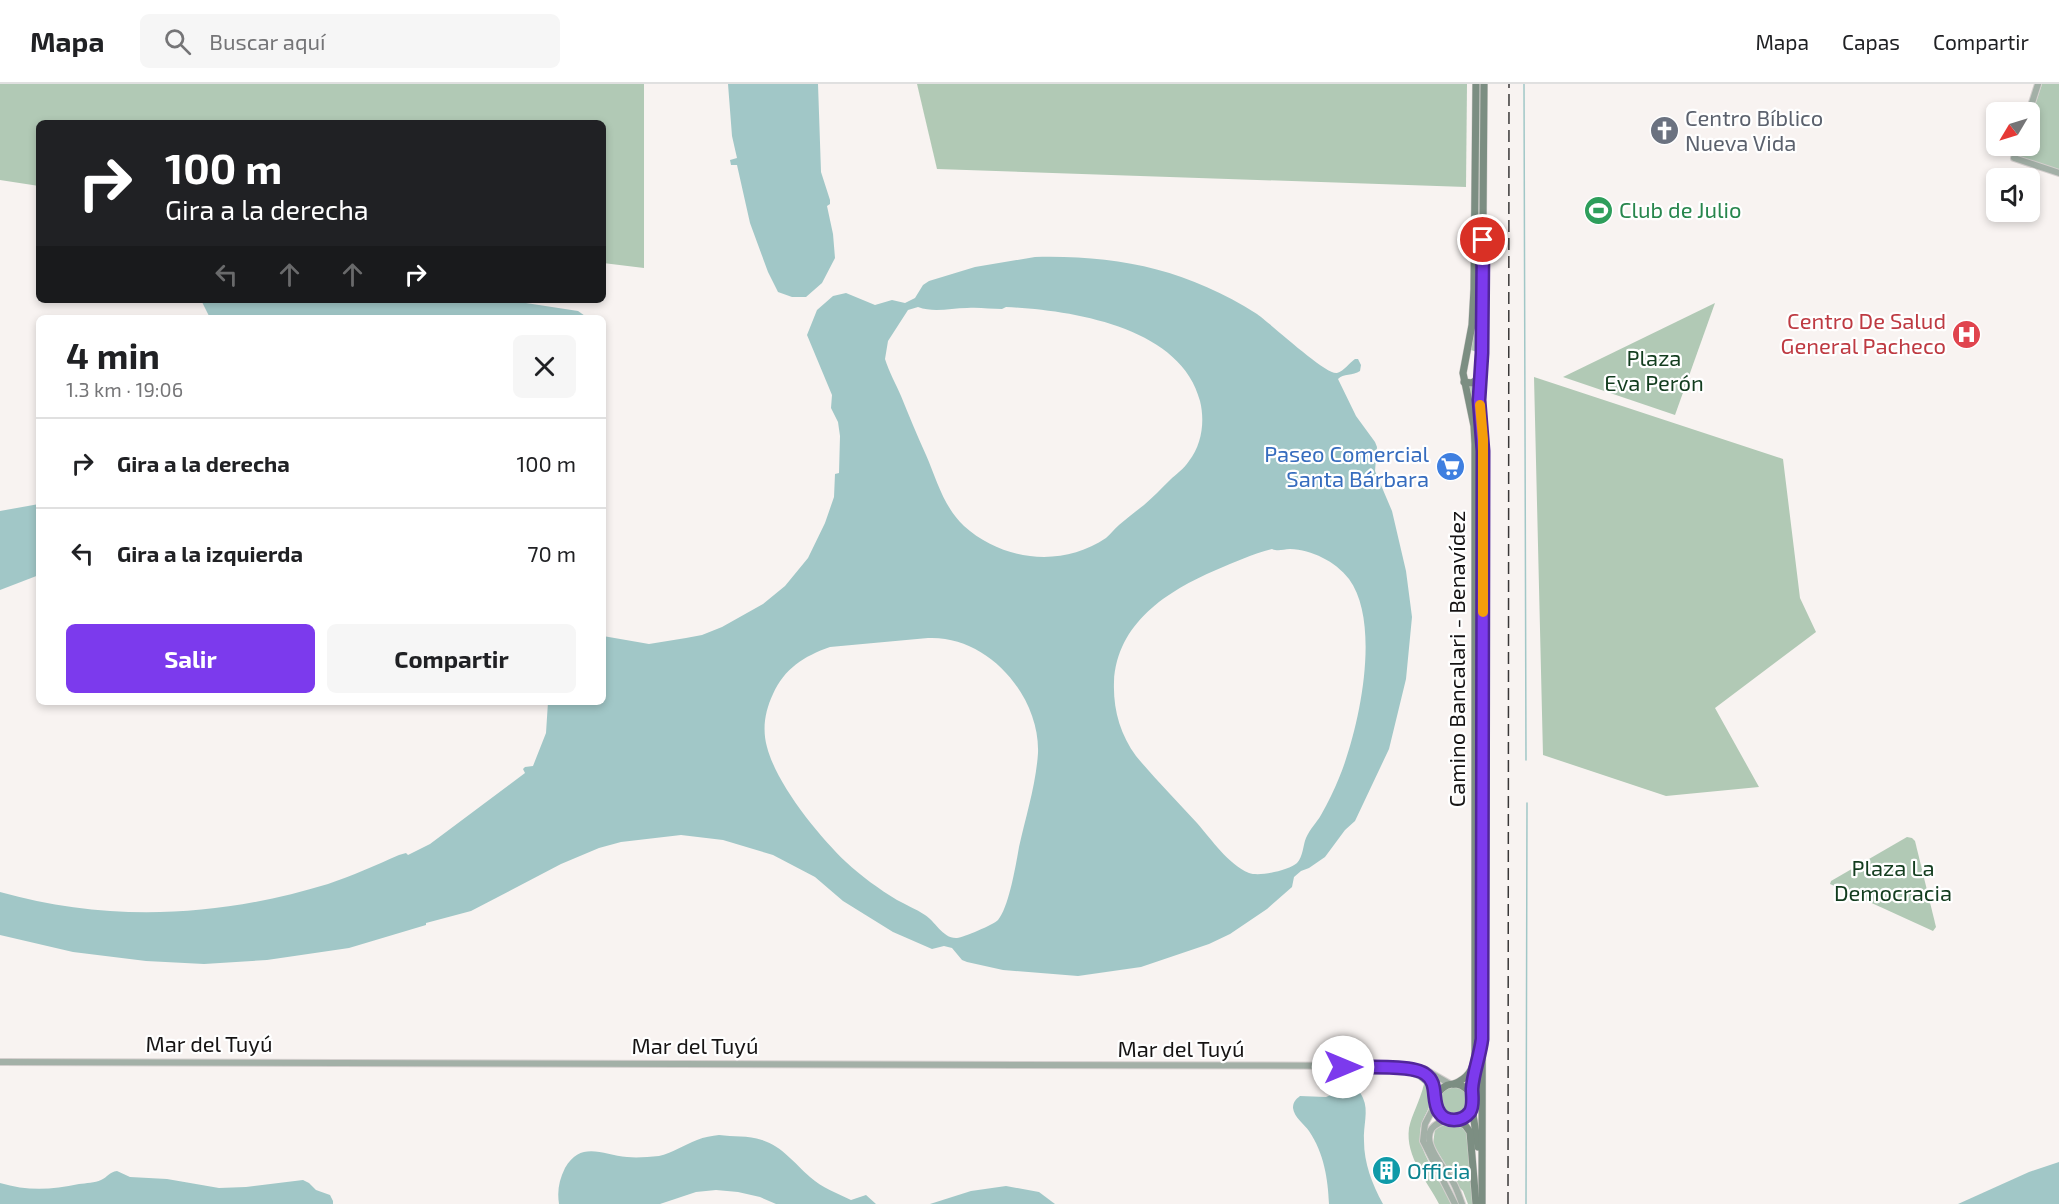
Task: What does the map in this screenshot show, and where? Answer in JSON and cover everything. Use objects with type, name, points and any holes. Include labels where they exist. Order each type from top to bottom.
[{"type":"main road","name":"Camino Bancalari - Benavídez","points":[[1452,1084],[1468,1076],[1475,1056],[1475,459],[1474,426],[1464,382],[1465,356],[1472,324],[1474,297],[1476,84]]},
{"type":"main road","name":"Camino Bancalari - Benavídez","points":[[1479,1204],[1482,1039],[1483,451],[1479,400],[1482,361],[1484,84]]},
{"type":"main road","points":[[1465,356],[1476,355],[1482,361]]},
{"type":"main road","points":[[1464,382],[1475,382],[1481,377]]},
{"type":"main road","name":"Camino Bancalari - Benavídez","points":[[1479,1204],[1478,1141],[1473,1118],[1472,1086],[1482,1039]]},
{"type":"main road","points":[[1451,1120],[1464,1117],[1470,1112],[1472,1103],[1467,1089],[1452,1084],[1443,1087],[1436,1100],[1440,1114],[1451,1120],[1465,1125],[1470,1132],[1479,1204]]},
{"type":"street","points":[[2032,102],[2038,84]]},
{"type":"street","points":[[2015,156],[2014,158],[2059,173]]},
{"type":"street","name":"Mar del Tuyú","points":[[0,1062],[1390,1068]]},
{"type":"street","points":[[1390,1068],[1406,1066],[1424,1069],[1452,1084]]},
{"type":"street","points":[[1390,1068],[1424,1073],[1430,1078],[1436,1100],[1425,1124],[1423,1141],[1455,1204]]},
{"type":"street","points":[[1451,1120],[1442,1121],[1434,1126],[1429,1142],[1454,1184],[1462,1204]]},
{"type":"green space","points":[[0,84],[644,84],[644,268],[606,263],[606,120],[36,120],[36,186],[0,180]]},
{"type":"green space","points":[[917,84],[1467,84],[1466,187],[937,169]]},
{"type":"green space","points":[[1479,84],[1481,84],[1479,351],[1477,352],[1471,350],[1478,311]]},
{"type":"green space","points":[[2042,84],[2059,84],[2059,171],[2020,156],[2040,156],[2040,102],[2036,102]]},
{"type":"green space","name":"Plaza Eva Perón","points":[[1715,303],[1675,415],[1563,377]]},
{"type":"green space","points":[[1534,377],[1783,459],[1800,598],[1816,632],[1715,708],[1759,787],[1666,796],[1543,755]]},
{"type":"green space","points":[[1476,385],[1480,426],[1479,1059],[1470,1084],[1465,1081],[1475,1068],[1478,1054],[1479,503],[1478,444],[1468,386]]},
{"type":"green space","name":"Plaza La Democracia","points":[[1907,837],[1915,841],[1936,927],[1933,931],[1830,884],[1831,881]]},
{"type":"green space","points":[[1405,1074],[1425,1075],[1432,1094],[1421,1127],[1421,1143],[1451,1204],[1439,1204],[1418,1169],[1410,1149],[1409,1128],[1424,1084]]},
{"type":"green space","points":[[1454,1087],[1465,1091],[1469,1102],[1465,1113],[1454,1117],[1443,1113],[1439,1102],[1443,1091]]},
{"type":"green space","points":[[1445,1122],[1459,1124],[1466,1130],[1474,1204],[1468,1204],[1463,1191],[1433,1144],[1435,1129]]},
{"type":"water","points":[[728,84],[818,84],[821,172],[830,200],[827,206],[835,258],[822,283],[806,297],[792,297],[778,292],[750,223],[737,165],[731,165],[730,160],[737,158],[732,136]]},
{"type":"water","points":[[1035,257],[1123,262],[1177,276],[1230,299],[1257,314],[1331,372],[1340,372],[1358,359],[1361,365],[1360,371],[1338,379],[1356,416],[1377,447],[1375,471],[1392,511],[1406,571],[1412,617],[1406,679],[1389,749],[1355,821],[1345,830],[1325,857],[1294,877],[1292,887],[1267,909],[1230,934],[1209,944],[1141,967],[1078,976],[1003,970],[967,962],[962,960],[952,948],[944,946],[932,949],[893,932],[843,901],[815,877],[773,855],[723,840],[681,835],[621,842],[599,848],[561,864],[471,911],[349,948],[267,960],[204,964],[146,961],[73,952],[0,935],[0,892],[41,902],[123,912],[205,909],[246,904],[328,884],[399,855],[406,853],[408,855],[430,844],[525,773],[523,769],[525,767],[533,766],[546,733],[548,705],[606,705],[606,637],[649,644],[702,635],[722,627],[763,604],[785,586],[808,558],[825,523],[834,497],[835,474],[839,473],[840,436],[838,422],[831,408],[832,395],[807,335],[817,310],[833,296],[846,293],[875,305],[892,300],[905,303],[915,298],[923,285],[929,281],[975,267]],"holes":[[[918,307],[924,309],[1002,309],[1006,307],[1060,312],[1120,327],[1147,339],[1171,355],[1189,376],[1200,401],[1202,416],[1200,440],[1197,447],[1185,466],[1144,505],[1106,538],[1089,548],[1052,557],[1014,553],[996,547],[979,538],[964,526],[951,510],[888,369],[885,359],[888,341],[908,310]],[[1272,549],[1307,552],[1330,562],[1349,579],[1359,599],[1366,649],[1360,706],[1347,758],[1321,815],[1306,838],[1301,858],[1288,868],[1254,874],[1241,869],[1227,858],[1136,756],[1119,721],[1114,682],[1117,661],[1124,643],[1135,626],[1163,599],[1198,578]],[[928,638],[950,640],[971,647],[990,658],[1020,691],[1030,711],[1036,732],[1037,765],[1009,896],[998,920],[957,938],[943,933],[925,915],[870,882],[835,851],[789,793],[772,762],[765,740],[765,720],[773,694],[783,677],[803,659],[830,647]]]},
{"type":"water","points":[[202,303],[526,303],[578,311],[584,315],[208,315]]},
{"type":"water","points":[[36,505],[36,576],[0,590],[0,511]]},
{"type":"water","points":[[1349,1087],[1359,1091],[1365,1103],[1365,1157],[1372,1181],[1383,1204],[1329,1204],[1322,1157],[1314,1139],[1293,1108],[1294,1102],[1300,1096],[1326,1097]]},
{"type":"water","points":[[719,1135],[751,1137],[769,1143],[825,1187],[851,1200],[866,1195],[876,1204],[776,1204],[760,1197],[716,1190],[696,1192],[660,1204],[559,1204],[558,1190],[561,1177],[571,1159],[578,1154],[593,1151],[631,1157],[659,1156],[700,1139]]},
{"type":"water","points":[[2059,1162],[2059,1204],[1958,1204],[2029,1172]]},
{"type":"water","points":[[117,1171],[130,1177],[167,1179],[219,1188],[303,1180],[316,1190],[330,1195],[333,1204],[0,1204],[0,1183],[39,1189],[59,1188],[96,1182]]},
{"type":"water","points":[[1006,1186],[1039,1192],[1055,1204],[930,1204],[971,1191]]},
{"type":"waterway","points":[[1524,84],[1526,760]]},
{"type":"waterway","points":[[1526,1204],[1527,803]]},
{"type":"railway","points":[[1508,1204],[1509,84]]},
{"type":"slow traffic","points":[[1480,405],[1483,439],[1483,612]]},
{"type":"place","name":"Centro Bíblico Nueva Vida","points":[[1664,131]]},
{"type":"place","name":"Club de Julio","points":[[1598,210]]},
{"type":"place","name":"Centro De Salud General Pacheco","points":[[1967,334]]},
{"type":"place","name":"Paseo Comercial Santa Bárbara","points":[[1450,467]]},
{"type":"place","name":"Officia","points":[[1386,1171]]},
{"type":"route","points":[[1343,1067],[1419,1071],[1430,1078],[1434,1087],[1436,1107],[1443,1116],[1449,1120],[1461,1119],[1471,1108],[1472,1086],[1482,1039],[1483,439],[1479,400],[1482,353],[1483,240]]}]
